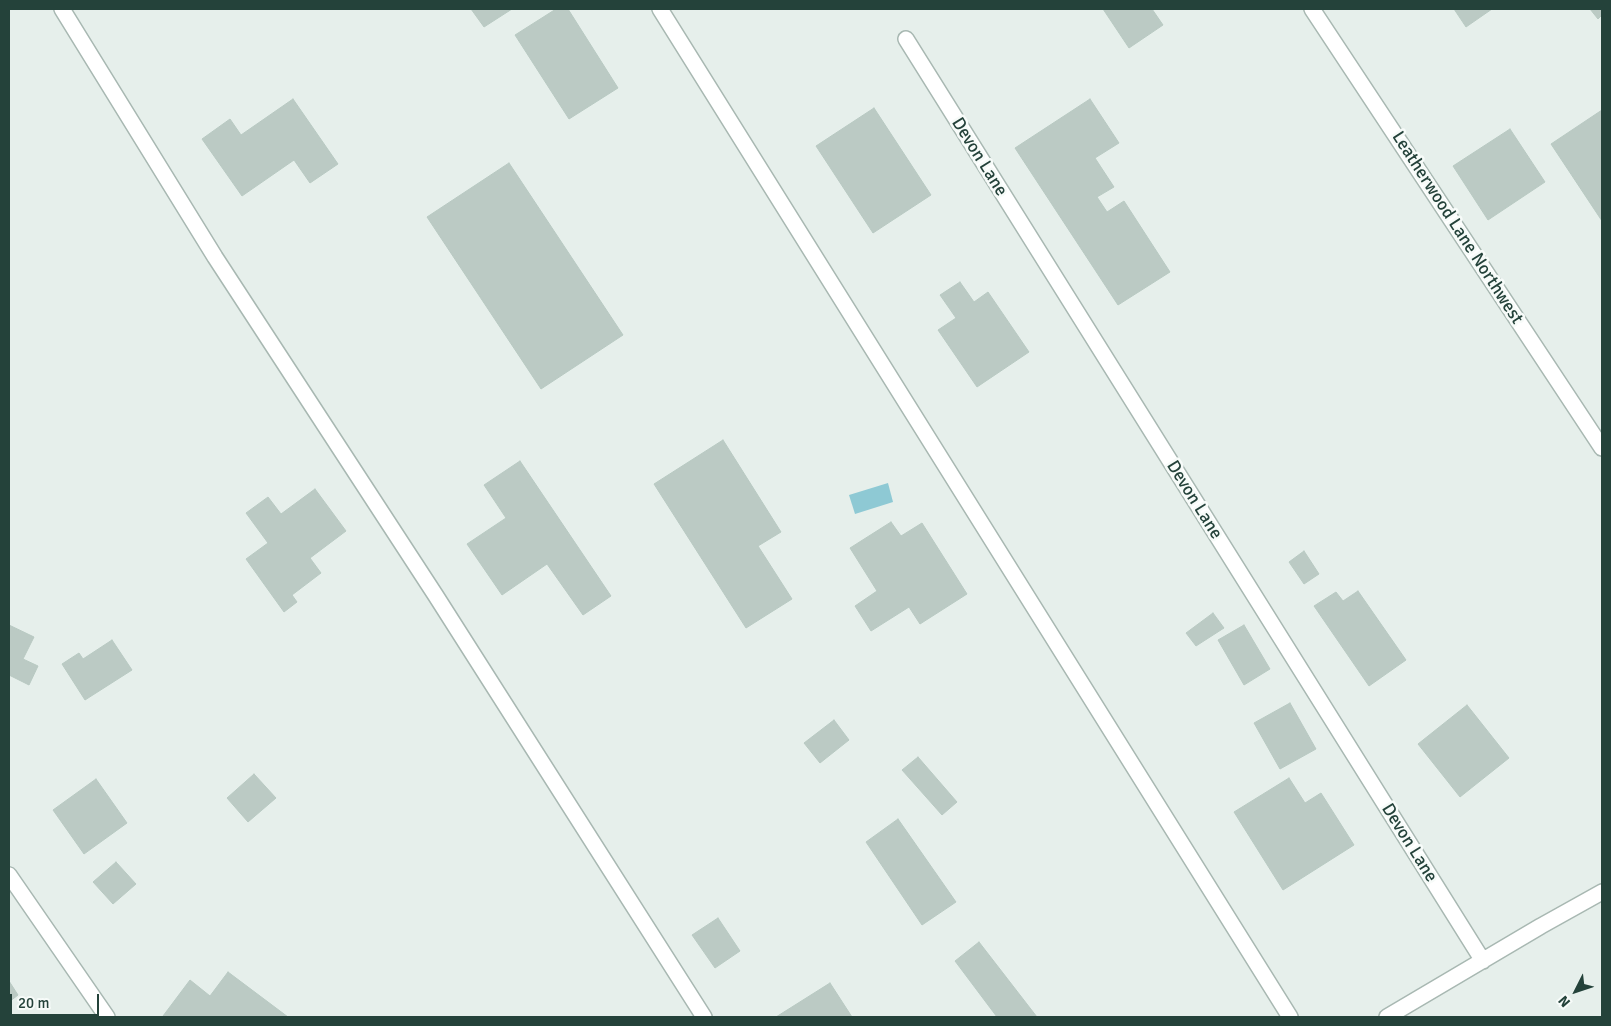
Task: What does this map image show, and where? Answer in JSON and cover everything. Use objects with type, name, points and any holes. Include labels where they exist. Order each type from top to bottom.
[{"type":"street","points":[[62,9],[215,257],[436,596],[704,1017]]},
{"type":"street","points":[[660,9],[1290,1017]]},
{"type":"street","name":"Leatherwood Lane Northwest","points":[[1312,9],[1602,448]]},
{"type":"street","name":"Devon Lane","points":[[906,39],[1483,960]]},
{"type":"street","points":[[9,875],[107,1017]]},
{"type":"street","points":[[1387,1017],[1602,892]]},
{"type":"water","points":[[888,483],[893,502],[855,514],[849,495]]},
{"type":"building","points":[[471,9],[512,9],[484,27]]},
{"type":"building","points":[[556,9],[568,9],[618,88],[569,119],[515,35]]},
{"type":"building","points":[[1103,9],[1152,9],[1163,25],[1129,48]]},
{"type":"building","points":[[1454,9],[1492,9],[1466,27]]},
{"type":"building","points":[[1590,9],[1602,9],[1602,15],[1598,19]]},
{"type":"building","points":[[293,99],[338,164],[310,183],[294,160],[242,196],[202,139],[230,119],[241,135]]},
{"type":"building","points":[[1090,99],[1119,143],[1095,158],[1114,187],[1097,197],[1107,212],[1124,201],[1170,272],[1118,305],[1015,148]]},
{"type":"building","points":[[874,108],[931,195],[873,233],[816,146]]},
{"type":"building","points":[[1602,110],[1602,221],[1551,144]]},
{"type":"building","points":[[1510,129],[1545,182],[1488,220],[1453,166]]},
{"type":"building","points":[[509,163],[623,335],[541,389],[427,217]]},
{"type":"building","points":[[960,282],[974,302],[988,292],[1029,352],[977,387],[938,330],[956,318],[940,295]]},
{"type":"building","points":[[723,440],[781,532],[758,546],[792,599],[746,628],[654,484]]},
{"type":"building","points":[[520,461],[611,596],[583,615],[547,564],[502,595],[467,544],[506,518],[484,485]]},
{"type":"building","points":[[315,489],[346,531],[310,558],[321,573],[292,595],[297,602],[284,612],[246,559],[268,543],[246,513],[268,497],[281,514]]},
{"type":"building","points":[[891,522],[901,536],[922,523],[967,594],[920,624],[909,607],[871,631],[855,606],[877,591],[850,548]]},
{"type":"building","points":[[1304,551],[1319,574],[1304,584],[1289,562]]},
{"type":"building","points":[[1358,591],[1406,660],[1369,686],[1314,606],[1336,592],[1343,601]]},
{"type":"building","points":[[1213,613],[1224,628],[1196,646],[1186,633]]},
{"type":"building","points":[[9,625],[34,637],[23,659],[38,666],[29,685],[9,675]]},
{"type":"building","points":[[1244,625],[1270,669],[1244,685],[1218,640]]},
{"type":"building","points":[[112,640],[132,670],[85,700],[62,664],[79,653],[83,659]]},
{"type":"building","points":[[1290,703],[1316,749],[1280,769],[1254,723]]},
{"type":"building","points":[[1467,705],[1509,758],[1460,797],[1418,744]]},
{"type":"building","points":[[834,720],[849,740],[820,763],[804,743]]},
{"type":"building","points":[[918,757],[957,802],[942,815],[902,770]]},
{"type":"building","points":[[254,774],[276,798],[248,822],[227,798]]},
{"type":"building","points":[[1289,778],[1305,803],[1321,793],[1354,845],[1283,890],[1234,812]]},
{"type":"building","points":[[96,779],[127,823],[84,854],[53,810]]},
{"type":"building","points":[[898,819],[956,902],[922,925],[866,842]]},
{"type":"building","points":[[116,862],[136,884],[113,904],[93,882]]},
{"type":"building","points":[[718,918],[740,951],[715,968],[692,935]]},
{"type":"building","points":[[979,942],[1037,1017],[997,1017],[955,961]]},
{"type":"building","points":[[228,972],[288,1017],[163,1016],[190,980],[210,996]]},
{"type":"building","points":[[9,981],[18,995],[9,1002]]},
{"type":"building","points":[[830,983],[852,1017],[776,1017]]}]
